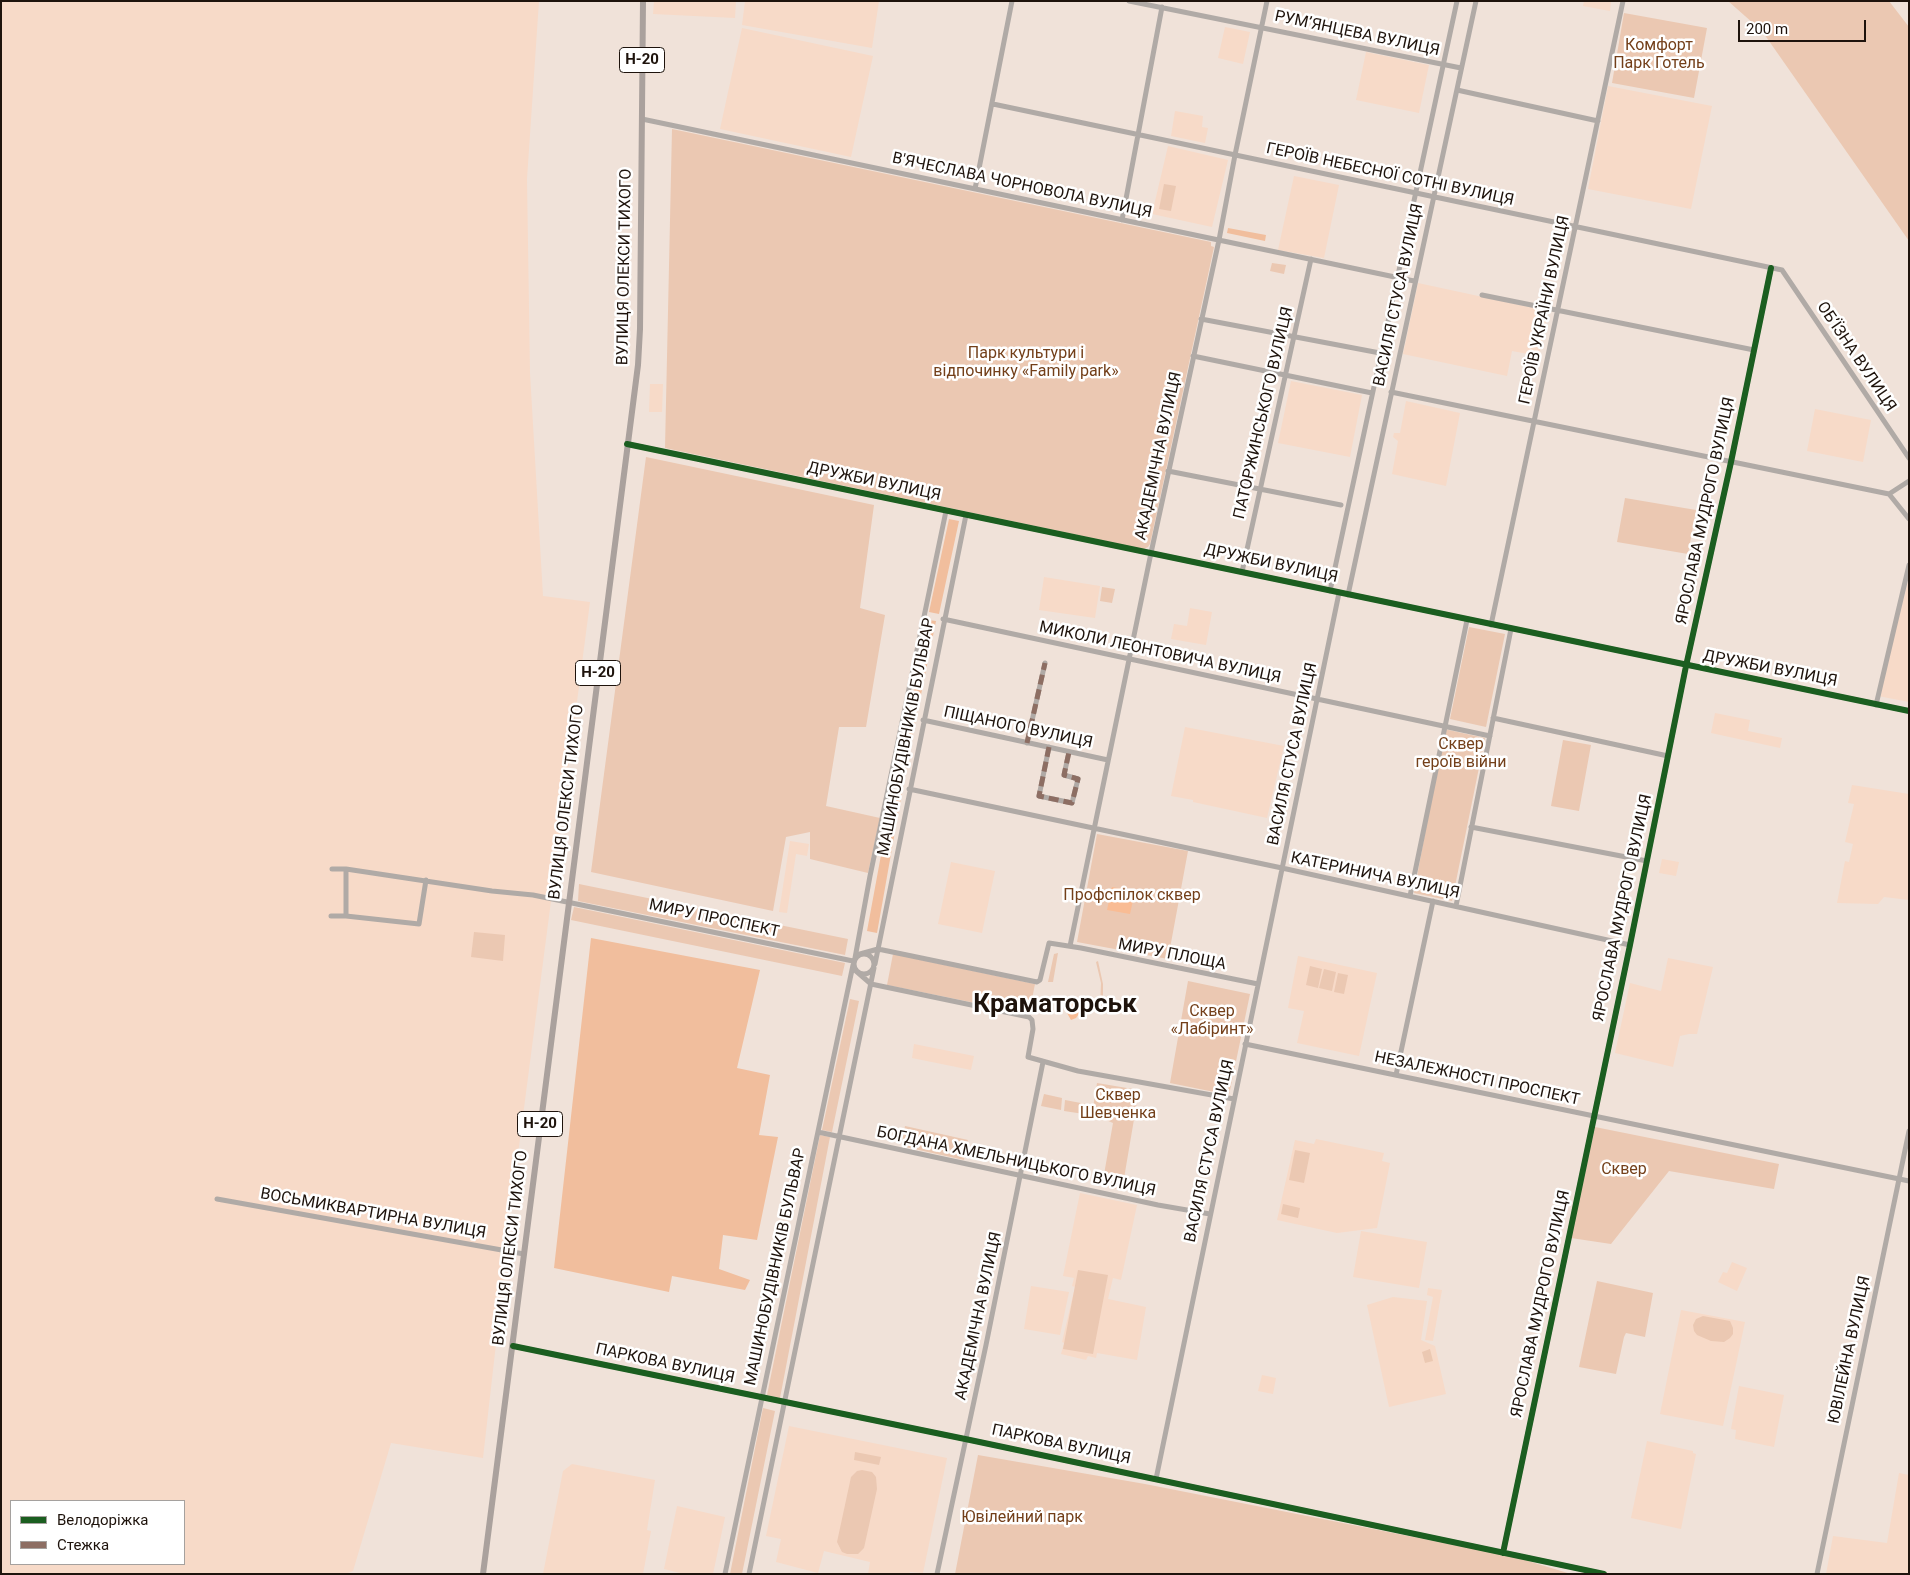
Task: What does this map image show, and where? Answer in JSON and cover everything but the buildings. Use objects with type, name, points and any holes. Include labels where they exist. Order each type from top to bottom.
[{"type":"main road","name":"ВУЛИЦЯ ОЛЕКСИ ТИХОГО","points":[[483,1574],[638,365],[643,1]]},
{"type":"street","points":[[975,189],[1012,1]]},
{"type":"street","name":"РУМ’ЯНЦЕВА ВУЛИЦЯ","points":[[1129,1],[1461,68]]},
{"type":"street","name":"АКАДЕМІЧНА ВУЛИЦЯ","points":[[1070,946],[1168,471],[1219,240],[1267,1]]},
{"type":"street","name":"ВАСИЛЯ СТУСА ВУЛИЦЯ","points":[[1330,591],[1396,277],[1457,1]]},
{"type":"street","name":"ВАСИЛЯ СТУСА ВУЛИЦЯ","points":[[1348,595],[1414,281],[1476,1]]},
{"type":"street","name":"ГЕРОЇВ УКРАЇНИ ВУЛИЦЯ","points":[[1491,624],[1623,1]]},
{"type":"street","points":[[1122,220],[1136,134],[1162,7]]},
{"type":"street","points":[[1457,90],[1598,120]]},
{"type":"street","name":"ГЕРОЇВ НЕБЕСНОЇ СОТНІ ВУЛИЦЯ","points":[[993,104],[1782,270]]},
{"type":"street","name":"В'ЯЧЕСЛАВА ЧОРНОВОЛА ВУЛИЦЯ","points":[[642,119],[1414,281]]},
{"type":"street","name":"ПАТОРЖИНСЬКОГО ВУЛИЦЯ","points":[[1242,572],[1311,259]]},
{"type":"street","name":"ЯРОСЛАВА МУДРОГО ВУЛИЦЯ","points":[[1503,1553],[1630,945],[1686,666],[1771,268]]},
{"type":"street","name":"ОБ’ЇЗНА ВУЛИЦЯ","points":[[1782,270],[1909,458]]},
{"type":"street","points":[[1482,295],[1557,312],[1754,350]]},
{"type":"street","points":[[1201,319],[1380,353]]},
{"type":"street","points":[[1193,356],[1372,393]]},
{"type":"street","points":[[1391,392],[1890,494],[1909,519]]},
{"type":"street","name":"ДРУЖБИ ВУЛИЦЯ","points":[[627,444],[1909,711]]},
{"type":"street","points":[[1168,471],[1341,505]]},
{"type":"street","points":[[1890,494],[1909,481]]},
{"type":"street","name":"МАШИНОБУДІВНИКІВ БУЛЬВАР","points":[[725,1574],[854,961],[946,510]]},
{"type":"street","name":"МАШИНОБУДІВНИКІВ БУЛЬВАР","points":[[749,1574],[871,984],[943,619],[966,515]]},
{"type":"street","points":[[1876,704],[1909,564]]},
{"type":"street","name":"ВАСИЛЯ СТУСА ВУЛИЦЯ","points":[[1156,1479],[1339,593]]},
{"type":"street","name":"МИКОЛИ ЛЕОНТОВИЧА ВУЛИЦЯ","points":[[943,619],[1490,736]]},
{"type":"street","points":[[1410,896],[1467,620]]},
{"type":"street","points":[[1456,906],[1511,629]]},
{"type":"street","points":[[1028,743],[1044,663]]},
{"type":"street","points":[[1493,718],[1668,756]]},
{"type":"street","name":"ПІЩАНОГО ВУЛИЦЯ","points":[[923,720],[1108,760]]},
{"type":"street","points":[[1049,747],[1039,796],[1072,803],[1078,779],[1064,775],[1069,752]]},
{"type":"street","name":"КАТЕРИНИЧА ВУЛИЦЯ","points":[[909,789],[1282,868],[1630,945]]},
{"type":"street","points":[[1471,827],[1647,861]]},
{"type":"street","name":"МИРУ ПРОСПЕКТ","points":[[332,869],[346,869],[492,891],[533,895],[854,961]]},
{"type":"street","points":[[346,869],[346,916]]},
{"type":"street","points":[[330,916],[419,924],[426,880]]},
{"type":"street","points":[[1396,1075],[1432,901]]},
{"type":"street","points":[[1070,946],[1049,943],[1040,980],[1037,982],[878,949],[860,954],[854,961],[856,971],[871,984],[1029,1017],[1032,1020],[1033,1029],[1028,1058],[1078,1071],[1234,1100]]},
{"type":"street","name":"МИРУ ПЛОЩА","points":[[1070,946],[1258,984]]},
{"type":"street","points":[[856,971],[866,974],[874,966],[870,955],[860,954]]},
{"type":"street","name":"НЕЗАЛЕЖНОСТІ ПРОСПЕКТ","points":[[1245,1044],[1909,1182]]},
{"type":"street","name":"АКАДЕМІЧНА ВУЛИЦЯ","points":[[937,1574],[1043,1062]]},
{"type":"street","name":"ЮВІЛЕЙНА ВУЛИЦЯ","points":[[1817,1574],[1909,1131]]},
{"type":"street","name":"БОГДАНА ХМЕЛЬНИЦЬКОГО ВУЛИЦЯ","points":[[818,1132],[1210,1214]]},
{"type":"street","name":"ВОСЬМИКВАРТИРНА ВУЛИЦЯ","points":[[217,1199],[524,1254]]},
{"type":"street","name":"ПАРКОВА ВУЛИЦЯ","points":[[513,1346],[1604,1574]]},
{"type":"shaded area","points":[[1,1],[539,1],[527,179],[530,373],[543,596],[590,602],[515,1177],[483,1458],[391,1443],[353,1571],[345,1574],[1,1574]]},
{"type":"shaded area","points":[[654,1],[736,1],[735,18],[653,14]]},
{"type":"shaded area","points":[[745,1],[879,1],[872,48],[742,25]]},
{"type":"shaded area","points":[[1584,1],[1611,1],[1610,11],[1583,6]]},
{"type":"shaded area","points":[[1225,27],[1250,32],[1243,64],[1218,58]]},
{"type":"shaded area","points":[[742,28],[873,56],[851,157],[720,129]]},
{"type":"shaded area","points":[[1366,52],[1429,65],[1419,113],[1356,100]]},
{"type":"shaded area","points":[[1608,86],[1712,106],[1691,209],[1588,189]]},
{"type":"shaded area","points":[[1175,111],[1203,116],[1202,127],[1208,128],[1205,143],[1171,136]]},
{"type":"shaded area","points":[[1168,146],[1228,160],[1212,227],[1152,214]]},
{"type":"shaded area","points":[[1294,176],[1339,185],[1324,258],[1278,250]]},
{"type":"shaded area","points":[[1228,228],[1266,235],[1265,241],[1227,233]]},
{"type":"shaded area","points":[[1418,283],[1548,311],[1539,356],[1512,351],[1507,376],[1403,354]]},
{"type":"shaded area","points":[[1291,381],[1362,395],[1350,457],[1278,443]]},
{"type":"shaded area","points":[[650,384],[663,384],[662,412],[649,412]]},
{"type":"shaded area","points":[[1406,401],[1460,413],[1446,486],[1392,474],[1398,441],[1393,437],[1394,433],[1400,433]]},
{"type":"shaded area","points":[[1815,409],[1871,420],[1863,462],[1807,451]]},
{"type":"shaded area","points":[[949,519],[959,521],[939,614],[929,612]]},
{"type":"shaded area","points":[[1044,577],[1100,586],[1095,618],[1039,610]]},
{"type":"shaded area","points":[[1909,578],[1909,702],[1878,696]]},
{"type":"shaded area","points":[[1190,608],[1212,612],[1206,645],[1171,639],[1174,624],[1187,626]]},
{"type":"shaded area","points":[[929,620],[936,621],[903,783],[895,782]]},
{"type":"shaded area","points":[[1715,713],[1750,720],[1748,731],[1782,738],[1780,748],[1711,733]]},
{"type":"shaded area","points":[[1185,727],[1284,746],[1267,818],[1171,796]]},
{"type":"shaded area","points":[[1852,785],[1909,794],[1909,900],[1884,897],[1878,904],[1837,903],[1845,861],[1849,862],[1853,844],[1845,842],[1854,804],[1848,803]]},
{"type":"shaded area","points":[[893,790],[902,792],[877,933],[867,931]]},
{"type":"shaded area","points":[[790,841],[809,844],[807,856],[796,854],[787,913],[779,912]]},
{"type":"shaded area","points":[[1662,859],[1679,862],[1676,876],[1659,873]]},
{"type":"shaded area","points":[[951,862],[995,871],[982,933],[938,924]]},
{"type":"shaded area","points":[[1112,887],[1135,891],[1130,914],[1107,910]]},
{"type":"shaded area","points":[[591,938],[760,970],[737,1068],[770,1075],[759,1135],[778,1137],[757,1240],[723,1235],[719,1269],[750,1280],[745,1290],[672,1276],[669,1292],[554,1268]]},
{"type":"shaded area","points":[[1298,956],[1377,973],[1359,1056],[1297,1043],[1304,1011],[1288,1008]]},
{"type":"shaded area","points":[[1668,958],[1713,967],[1697,1034],[1680,1036],[1673,1067],[1615,1053],[1630,983],[1661,991]]},
{"type":"shaded area","points":[[1076,998],[1080,1000],[1081,1011],[1076,1018],[1071,1020],[1067,1013],[1068,1006],[1071,1000]]},
{"type":"shaded area","points":[[914,1044],[974,1056],[971,1070],[912,1058]]},
{"type":"shaded area","points":[[1316,1139],[1384,1153],[1382,1161],[1390,1163],[1377,1228],[1337,1233],[1277,1220],[1295,1140],[1314,1144]]},
{"type":"shaded area","points":[[1080,1193],[1137,1205],[1121,1280],[1113,1278],[1108,1299],[1146,1307],[1137,1360],[1097,1353],[1096,1358],[1088,1356],[1086,1360],[1061,1354],[1075,1287],[1072,1286],[1074,1278],[1063,1276]]},
{"type":"shaded area","points":[[1361,1231],[1427,1242],[1419,1288],[1353,1277]]},
{"type":"shaded area","points":[[1732,1262],[1747,1268],[1737,1291],[1718,1282],[1723,1272],[1727,1273]]},
{"type":"shaded area","points":[[1031,1286],[1069,1292],[1060,1335],[1024,1329]]},
{"type":"shaded area","points":[[1428,1288],[1442,1290],[1433,1341],[1425,1340],[1433,1297],[1427,1295]]},
{"type":"shaded area","points":[[1393,1297],[1427,1301],[1421,1340],[1435,1346],[1446,1394],[1389,1407],[1367,1305]]},
{"type":"shaded area","points":[[1681,1310],[1745,1322],[1723,1426],[1660,1414]]},
{"type":"shaded area","points":[[1262,1375],[1276,1378],[1273,1394],[1258,1391]]},
{"type":"shaded area","points":[[1739,1386],[1784,1395],[1774,1447],[1735,1439],[1736,1430],[1731,1429]]},
{"type":"shaded area","points":[[789,1426],[947,1458],[923,1573],[868,1574],[870,1562],[824,1551],[818,1573],[776,1562],[781,1539],[766,1536]]},
{"type":"shaded area","points":[[1647,1441],[1693,1451],[1696,1454],[1681,1529],[1631,1518]]},
{"type":"shaded area","points":[[572,1464],[655,1480],[647,1530],[651,1531],[643,1574],[543,1574],[563,1471]]},
{"type":"shaded area","points":[[1899,1473],[1909,1475],[1909,1574],[1826,1574],[1833,1536],[1887,1543]]},
{"type":"shaded area","points":[[677,1506],[725,1517],[713,1574],[684,1574],[664,1569]]},
{"type":"green space","points":[[1728,1],[1889,1],[1909,27],[1909,241],[1762,31]]},
{"type":"green space","name":"Комфорт Парк Готель","points":[[1624,13],[1707,28],[1694,98],[1612,83]]},
{"type":"green space","name":"Парк культури і відпочинку «Family park»","points":[[672,129],[1211,242],[1211,246],[1214,247],[1148,547],[1144,549],[665,448]]},
{"type":"green space","points":[[1164,184],[1176,186],[1171,211],[1159,209]]},
{"type":"green space","points":[[1272,263],[1286,265],[1284,274],[1270,271]]},
{"type":"green space","points":[[646,457],[874,505],[860,608],[885,615],[866,727],[839,727],[826,806],[880,818],[868,873],[810,859],[810,832],[786,837],[773,911],[591,872]]},
{"type":"green space","points":[[1625,498],[1696,510],[1688,554],[1617,542]]},
{"type":"green space","points":[[1102,587],[1115,589],[1112,603],[1100,601]]},
{"type":"green space","points":[[1469,627],[1505,634],[1486,727],[1450,719]]},
{"type":"green space","name":"Сквер героїв війни","points":[[1444,729],[1485,738],[1452,901],[1414,893]]},
{"type":"green space","points":[[1563,740],[1591,745],[1579,811],[1551,806]]},
{"type":"green space","name":"Профспілок сквер","points":[[1097,834],[1188,851],[1168,959],[1077,942]]},
{"type":"green space","points":[[579,884],[848,939],[845,955],[578,901]]},
{"type":"green space","points":[[574,907],[845,963],[842,976],[571,920]]},
{"type":"green space","points":[[474,932],[505,935],[503,961],[471,957]]},
{"type":"green space","points":[[1058,953],[1053,982],[1048,982],[1054,954]]},
{"type":"green space","points":[[893,954],[1035,984],[1029,1014],[887,985]]},
{"type":"green space","points":[[1098,961],[1103,984],[1103,1008],[1100,1007],[1101,983],[1096,962]]},
{"type":"green space","points":[[1310,966],[1322,969],[1318,988],[1306,985]]},
{"type":"green space","points":[[1324,969],[1336,972],[1332,991],[1319,988]]},
{"type":"green space","points":[[1338,973],[1348,975],[1344,994],[1334,992]]},
{"type":"green space","name":"Сквер «Лабіринт»","points":[[1188,981],[1250,994],[1229,1095],[1170,1083]]},
{"type":"green space","points":[[850,999],[859,1001],[832,1132],[822,1130]]},
{"type":"green space","name":"Сквер Шевченка","points":[[1097,1083],[1139,1090],[1122,1190],[1102,1186],[1113,1123],[1092,1114]]},
{"type":"green space","points":[[1044,1094],[1062,1098],[1061,1110],[1041,1106]]},
{"type":"green space","points":[[1065,1100],[1086,1104],[1084,1114],[1064,1111]]},
{"type":"green space","points":[[905,1126],[968,1140],[964,1160],[901,1146]]},
{"type":"green space","name":"Сквер","points":[[1595,1127],[1779,1164],[1774,1189],[1669,1171],[1611,1244],[1571,1238]]},
{"type":"green space","points":[[820,1135],[830,1137],[780,1398],[767,1395]]},
{"type":"green space","points":[[1295,1150],[1310,1153],[1304,1183],[1289,1180]]},
{"type":"green space","points":[[1283,1204],[1300,1208],[1298,1218],[1281,1214]]},
{"type":"green space","points":[[1078,1270],[1108,1275],[1093,1354],[1063,1349]]},
{"type":"green space","points":[[1597,1281],[1653,1293],[1645,1337],[1626,1333],[1616,1374],[1579,1367]]},
{"type":"green space","points":[[1703,1316],[1730,1321],[1733,1334],[1724,1342],[1711,1341],[1697,1335],[1693,1325],[1696,1319]]},
{"type":"green space","points":[[1430,1349],[1433,1361],[1425,1363],[1422,1352]]},
{"type":"green space","points":[[763,1408],[775,1411],[742,1574],[730,1574]]},
{"type":"green space","points":[[855,1452],[881,1457],[879,1465],[854,1460]]},
{"type":"green space","name":"Ювілейний парк","points":[[978,1455],[1145,1484],[1515,1557],[1571,1574],[955,1574]]},
{"type":"green space","points":[[857,1471],[872,1472],[876,1477],[877,1489],[864,1548],[858,1554],[847,1554],[842,1552],[837,1542],[851,1477]]},
{"type":"marked path","points":[[1027,743],[1045,663]]},
{"type":"marked path","points":[[1049,747],[1039,796],[1072,803],[1078,779],[1064,775],[1069,752]]},
{"type":"cycle path","points":[[1503,1553],[1630,945],[1686,666],[1771,268]]},
{"type":"cycle path","points":[[627,444],[1909,711]]},
{"type":"cycle path","points":[[513,1346],[1604,1574]]},
{"type":"district","name":"Краматорськ","points":[[1055,1005]]}]
